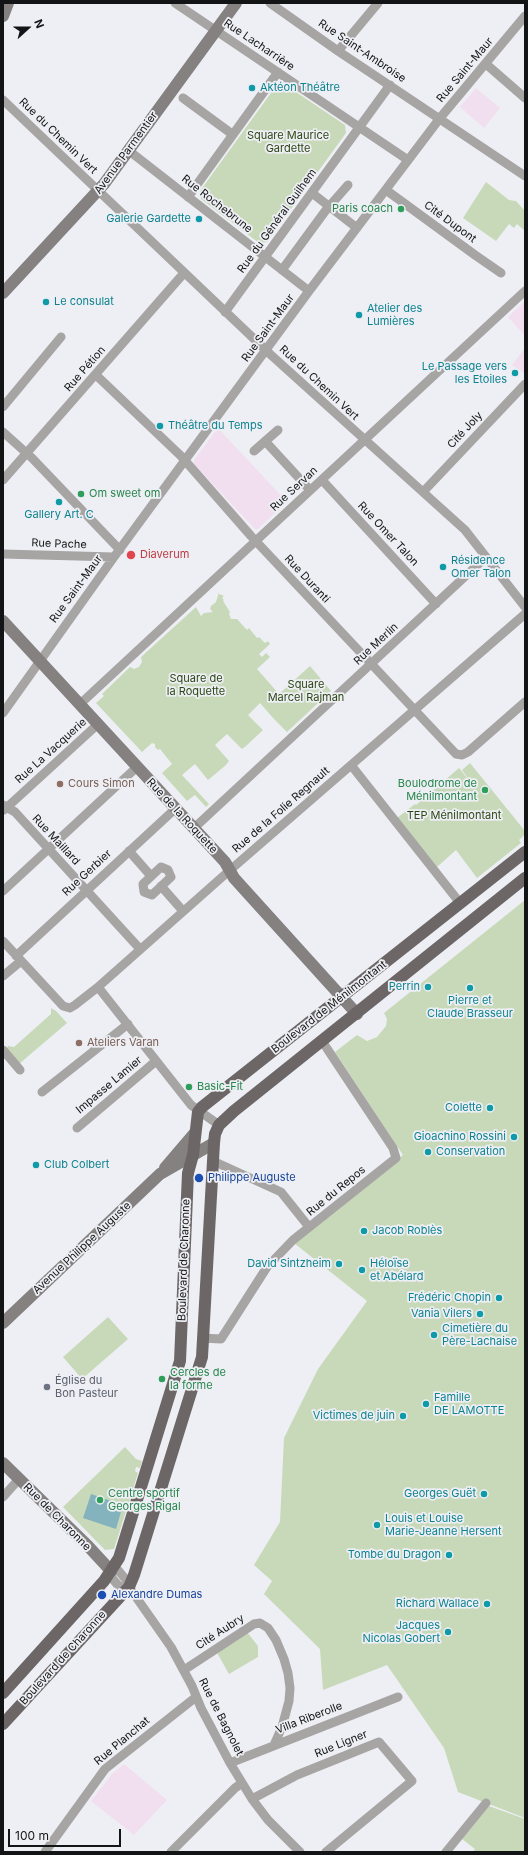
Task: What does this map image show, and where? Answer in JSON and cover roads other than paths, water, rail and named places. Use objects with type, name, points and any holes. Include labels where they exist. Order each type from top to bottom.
[{"type":"main road","name":"Boulevard de Ménilmontant","points":[[198,1112],[208,1102],[525,852]]},
{"type":"main road","name":"Boulevard de Ménilmontant","points":[[220,1125],[234,1111],[525,878]]},
{"type":"main road","points":[[460,903],[474,919]]},
{"type":"main road","name":"Boulevard de Charonne","points":[[3,1692],[111,1571],[119,1558],[180,1361],[188,1174],[193,1155],[194,1134],[198,1112]]},
{"type":"main road","name":"Boulevard de Charonne","points":[[3,1724],[129,1588],[134,1575],[202,1357],[214,1143],[215,1134],[220,1125]]},
{"type":"main road","points":[[180,1361],[199,1366]]},
{"type":"street","points":[[3,16],[8,3]]},
{"type":"street","name":"Rue Lacharrière","points":[[175,3],[408,160]]},
{"type":"street","name":"Avenue Parmentier","points":[[3,293],[98,191],[236,3]]},
{"type":"street","name":"Rue Saint-Ambroise","points":[[270,3],[338,51],[525,176]]},
{"type":"street","points":[[338,51],[378,3]]},
{"type":"street","name":"Rue Saint-Maur","points":[[3,713],[309,291],[440,118],[525,16]]},
{"type":"street","points":[[486,64],[525,98]]},
{"type":"street","points":[[188,197],[278,72]]},
{"type":"street","name":"Rue du Général Guilhem","points":[[225,312],[390,85]]},
{"type":"street","points":[[184,98],[232,134]]},
{"type":"street","name":"Rue du Chemin Vert","points":[[3,100],[225,312],[364,440],[465,530],[525,607]]},
{"type":"street","name":"Rue Rochebrune","points":[[128,150],[309,291]]},
{"type":"street","points":[[282,270],[329,206],[348,185]]},
{"type":"street","name":"Cité Dupont","points":[[386,190],[501,273]]},
{"type":"street","points":[[312,193],[357,228]]},
{"type":"street","name":"Rue Pétion","points":[[3,480],[184,273]]},
{"type":"street","name":"Rue Servan","points":[[79,705],[525,291]]},
{"type":"street","points":[[3,407],[61,337]]},
{"type":"street","name":"Rue Duranti","points":[[96,375],[185,462],[371,665],[456,754],[462,755],[468,752],[525,702]]},
{"type":"street","name":"Cité Joly","points":[[423,492],[525,384]]},
{"type":"street","points":[[254,450],[278,430]]},
{"type":"street","points":[[3,432],[27,453],[117,554]]},
{"type":"street","points":[[265,441],[310,490]]},
{"type":"street","name":"Rue Omer Talon","points":[[322,480],[436,604]]},
{"type":"street","name":"Rue Pache","points":[[3,554],[117,554]]},
{"type":"street","name":"Rue Merlin","points":[[193,829],[486,557]]},
{"type":"street","name":"Rue de la Folie Regnault","points":[[3,941],[63,1006],[70,1008],[75,1005],[525,614]]},
{"type":"street","name":"Rue de la Roquette","points":[[3,621],[97,725],[225,862],[234,878],[357,1014]]},
{"type":"street","name":"Rue La Vacquerie","points":[[4,808],[97,725]]},
{"type":"street","points":[[351,765],[460,903]]},
{"type":"street","points":[[3,891],[137,767]]},
{"type":"street","name":"Rue Maillard","points":[[4,808],[14,812],[140,949]]},
{"type":"street","name":"Rue Gerbier","points":[[3,976],[86,890],[175,809]]},
{"type":"street","points":[[129,851],[151,876]]},
{"type":"street","points":[[161,867],[168,870],[171,877],[161,886],[152,895],[144,892],[143,884],[161,867]]},
{"type":"street","points":[[161,886],[183,911]]},
{"type":"street","points":[[98,986],[190,1104],[198,1112],[220,1125]]},
{"type":"street","points":[[42,1092],[128,1024]]},
{"type":"street","name":"Rue du Repos","points":[[202,1338],[221,1339],[267,1267],[293,1240],[394,1160],[396,1155],[393,1148],[322,1041]]},
{"type":"street","points":[[3,1050],[20,1070]]},
{"type":"street","name":"Impasse Lamier","points":[[77,1128],[156,1061]]},
{"type":"street","name":"Avenue Philippe Auguste","points":[[3,1323],[160,1174],[194,1134]]},
{"type":"street","name":"Avenue Philippe Auguste","points":[[160,1174],[214,1143]]},
{"type":"street","points":[[213,1161],[281,1192],[309,1227]]},
{"type":"street","name":"Rue de Charonne","points":[[3,1462],[88,1546],[111,1571],[112,1578],[117,1584],[121,1587],[129,1588]]},
{"type":"street","points":[[3,1497],[20,1479]]},
{"type":"street","name":"Rue de Bagnolet","points":[[129,1588],[171,1647],[230,1763],[242,1783],[268,1820],[297,1851]]},
{"type":"street","name":"Cité Aubry","points":[[184,1670],[254,1624],[260,1623],[268,1628],[276,1640],[284,1659],[290,1688],[287,1708],[274,1745]]},
{"type":"street","name":"Rue Planchat","points":[[45,1852],[105,1768],[196,1697]]},
{"type":"street","name":"Villa Riberolle","points":[[230,1763],[398,1697]]},
{"type":"street","name":"Rue Ligner","points":[[252,1798],[297,1775],[379,1742],[412,1781],[326,1852]]},
{"type":"street","points":[[171,1852],[235,1788],[242,1783]]},
{"type":"street","points":[[446,1852],[486,1803]]},
{"type":"water","points":[[91,1494],[123,1505],[116,1529],[83,1518]]},
{"type":"place","name":"Aktéon Théâtre","points":[[252,88]]},
{"type":"place","name":"Paris coach","points":[[401,209]]},
{"type":"place","name":"Galerie Gardette","points":[[199,219]]},
{"type":"place","name":"Le consulat","points":[[46,302]]},
{"type":"place","name":"Atelier des Lumières","points":[[359,315]]},
{"type":"place","name":"Le Passage vers les Etoiles","points":[[515,373]]},
{"type":"place","name":"Théâtre du Temps","points":[[160,426]]},
{"type":"place","name":"Om sweet om","points":[[81,494]]},
{"type":"place","name":"Gallery Art. C","points":[[59,502]]},
{"type":"place","name":"Diaverum","points":[[131,555]]},
{"type":"place","name":"Résidence Omer Talon","points":[[443,567]]},
{"type":"place","name":"Cours Simon","points":[[60,784]]},
{"type":"place","name":"Boulodrome de Ménilmontant","points":[[485,790]]},
{"type":"place","name":"Perrin","points":[[428,987]]},
{"type":"place","name":"Pierre et Claude Brasseur","points":[[470,988]]},
{"type":"place","name":"Ateliers Varan","points":[[79,1043]]},
{"type":"place","name":"Basic-Fit","points":[[189,1087]]},
{"type":"place","name":"Colette","points":[[490,1108]]},
{"type":"place","name":"Gioachino Rossini","points":[[514,1137]]},
{"type":"place","name":"Conservation","points":[[428,1152]]},
{"type":"place","name":"Club Colbert","points":[[36,1165]]},
{"type":"place","name":"Philippe Auguste","points":[[199,1178]]},
{"type":"place","name":"Jacob Roblès","points":[[364,1231]]},
{"type":"place","name":"David Sintzheim","points":[[339,1264]]},
{"type":"place","name":"Héloïse et Abélard","points":[[362,1270]]},
{"type":"place","name":"Frédéric Chopin","points":[[499,1298]]},
{"type":"place","name":"Vania Vilers","points":[[480,1314]]},
{"type":"place","name":"Cimetière du Père-Lachaise","points":[[434,1335]]},
{"type":"place","name":"Cercles de la forme","points":[[162,1379]]},
{"type":"place","name":"Église du Bon Pasteur","points":[[47,1387]]},
{"type":"place","name":"Famille DE LAMOTTE","points":[[426,1404]]},
{"type":"place","name":"Victimes de juin","points":[[403,1416]]},
{"type":"place","name":"Georges Guët","points":[[484,1494]]},
{"type":"place","name":"Centre sportif Georges Rigal","points":[[100,1500]]},
{"type":"place","name":"Louis et Louise Marie-Jeanne Hersent","points":[[377,1525]]},
{"type":"place","name":"Tombe du Dragon","points":[[449,1555]]},
{"type":"place","name":"Alexandre Dumas","points":[[102,1595]]},
{"type":"place","name":"Richard Wallace","points":[[487,1604]]},
{"type":"place","name":"Jacques Nicolas Gobert","points":[[448,1632]]},
{"type":"park label","name":"Square Maurice Gardette","points":[[288,142]]},
{"type":"park label","name":"Square de la Roquette","points":[[196,685]]},
{"type":"park label","name":"Square Marcel Rajman","points":[[306,691]]},
{"type":"park label","name":"TEP Ménilmontant","points":[[454,816]]}]
